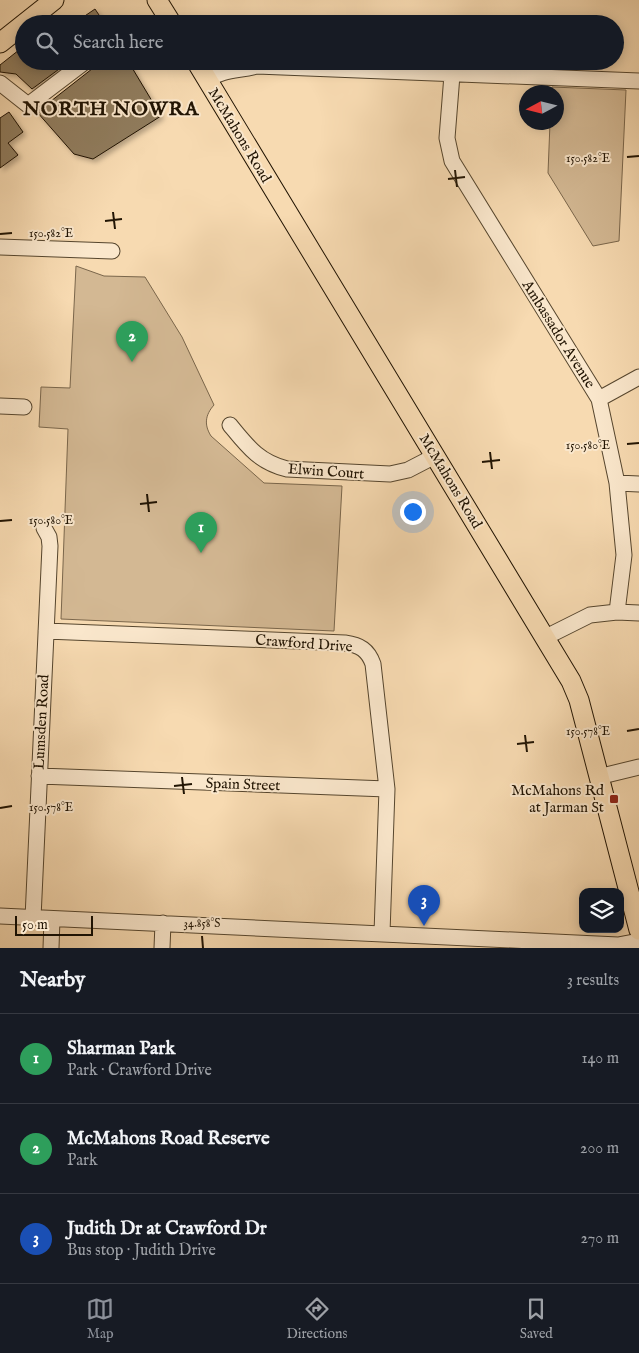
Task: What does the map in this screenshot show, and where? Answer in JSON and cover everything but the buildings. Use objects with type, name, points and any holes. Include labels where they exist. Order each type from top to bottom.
[{"type":"main road","points":[[35,15],[54,0]]},
{"type":"main road","points":[[157,0],[166,15]]},
{"type":"main road","points":[[0,42],[15,30]]},
{"type":"main road","name":"McMahons Road","points":[[205,70],[435,456],[546,637],[575,690],[639,930]]},
{"type":"street","points":[[0,83],[28,105],[74,70]]},
{"type":"street","points":[[226,70],[242,70]]},
{"type":"street","points":[[361,70],[639,82]]},
{"type":"street","name":"Ambassador Avenue","points":[[452,75],[447,138],[452,161],[599,400],[617,483],[624,555],[617,612]]},
{"type":"street","points":[[0,247],[112,251]]},
{"type":"street","points":[[599,400],[639,377]]},
{"type":"street","points":[[0,406],[24,407]]},
{"type":"street","name":"Elwin Court","points":[[230,425],[262,460],[274,466],[288,469],[390,474],[408,470],[435,456]]},
{"type":"street","points":[[617,483],[639,484]]},
{"type":"street","name":"Lumsden Road","points":[[33,918],[50,546],[49,537],[44,528]]},
{"type":"street","points":[[546,637],[590,615],[639,612]]},
{"type":"street","name":"Crawford Drive","points":[[46,631],[356,644],[364,649],[370,656],[373,664],[387,789],[382,933]]},
{"type":"street","points":[[598,777],[639,767]]},
{"type":"street","name":"Spain Street","points":[[38,776],[387,789]]},
{"type":"street","points":[[0,916],[618,945],[639,941]]},
{"type":"street","points":[[51,948],[52,918]]},
{"type":"street","points":[[162,948],[163,923]]},
{"type":"shaded area","points":[[564,87],[626,90],[619,241],[593,246],[548,173],[550,130],[564,130]]},
{"type":"shaded area","points":[[76,266],[104,276],[145,277],[182,337],[214,405],[206,420],[211,436],[264,483],[342,486],[334,631],[61,619],[68,429],[39,427],[41,387],[70,388]]},
{"type":"place","name":"McMahons Road Reserve","points":[[132,362]]},
{"type":"place","name":"Sharman Park","points":[[201,553]]},
{"type":"place","name":"McMahons Rd at Jarman St","points":[[614,799]]},
{"type":"place","name":"Judith Dr at Crawford Dr","points":[[424,926]]},
{"type":"district","name":"NORTH NOWRA","points":[[111,108]]}]
